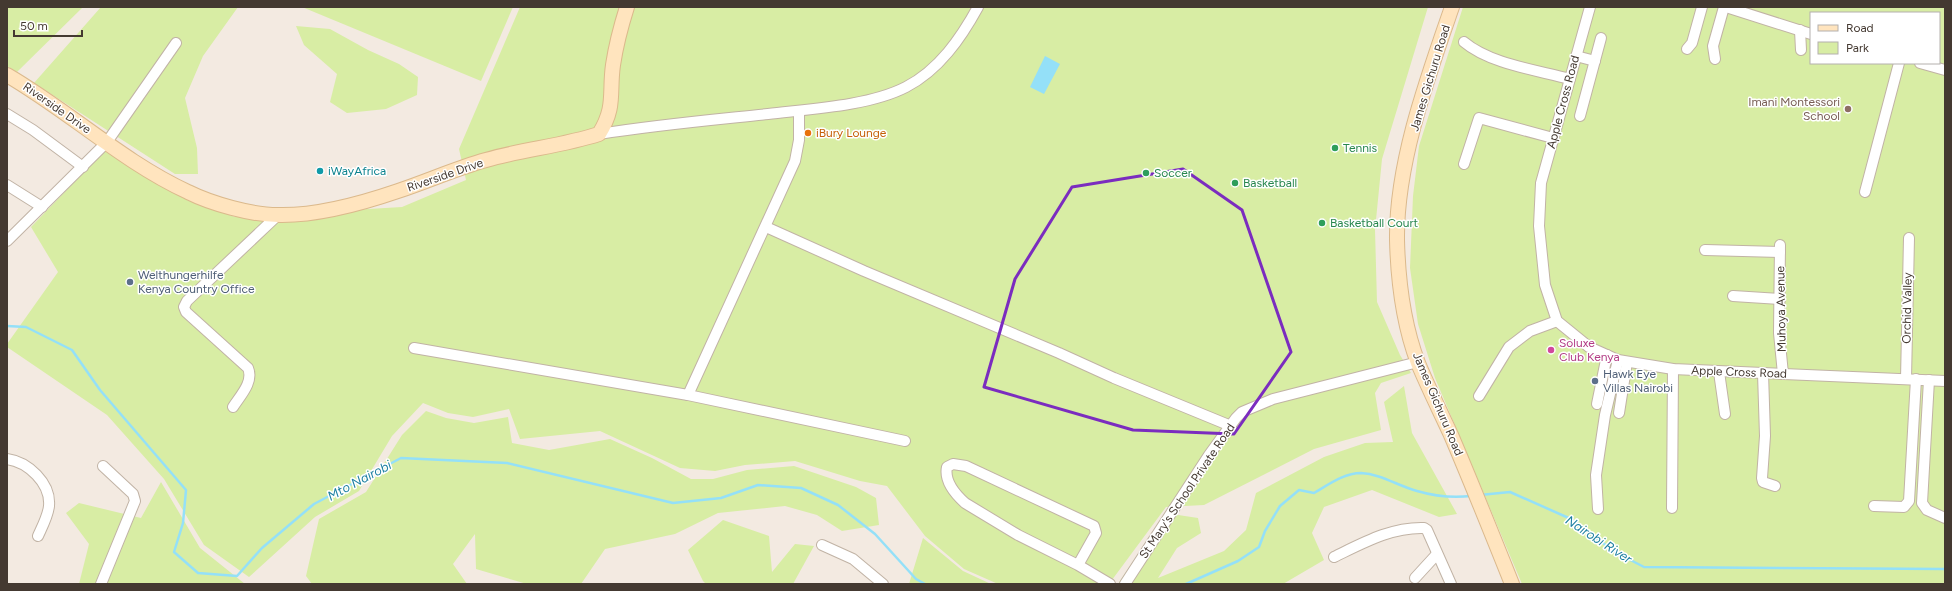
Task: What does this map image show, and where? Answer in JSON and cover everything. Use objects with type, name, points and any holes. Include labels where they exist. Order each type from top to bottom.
[{"type":"street","points":[[599,134],[607,122],[612,104],[612,66],[627,7]]},
{"type":"street","name":"Riverside Drive","points":[[7,75],[150,171],[188,192],[223,204],[278,215],[315,212],[362,202],[485,160],[551,147],[599,134],[639,128],[799,111],[882,97],[908,86],[928,71],[947,53],[967,28],[978,7]]},
{"type":"street","name":"James Gichuru Road","points":[[1452,7],[1422,98],[1410,145],[1398,213],[1397,240],[1399,275],[1404,310],[1418,362],[1476,495],[1512,584]]},
{"type":"street","name":"Apple Cross Road","points":[[1590,7],[1541,183],[1538,226],[1545,285],[1557,321],[1589,347],[1607,355],[1623,361],[1673,369],[1945,381]]},
{"type":"street","points":[[1687,49],[1692,43],[1702,7]]},
{"type":"street","points":[[1715,59],[1713,46],[1725,7],[1810,34]]},
{"type":"street","points":[[1800,30],[1801,50]]},
{"type":"street","points":[[1580,116],[1601,38]]},
{"type":"street","points":[[7,241],[107,142],[176,42]]},
{"type":"street","points":[[1464,42],[1474,51],[1488,58],[1570,79]]},
{"type":"street","points":[[1576,56],[1595,61]]},
{"type":"street","points":[[1865,192],[1898,64]]},
{"type":"street","points":[[1924,64],[1945,70]]},
{"type":"street","points":[[688,395],[724,313],[766,227],[795,161],[798,140],[799,111]]},
{"type":"street","points":[[7,114],[33,130],[83,167]]},
{"type":"street","points":[[1464,164],[1479,118],[1553,138]]},
{"type":"street","points":[[7,185],[42,207]]},
{"type":"street","points":[[233,407],[250,381],[251,374],[248,368],[186,312],[184,307],[187,301],[278,215]]},
{"type":"street","points":[[766,227],[864,271],[1052,350],[1114,378],[1231,426]]},
{"type":"street","name":"Orchid Valley","points":[[1874,506],[1904,507],[1909,501],[1911,379],[1909,238]]},
{"type":"street","name":"Muhoya Avenue","points":[[1705,250],[1780,249],[1779,332],[1783,374]]},
{"type":"street","points":[[1733,296],[1780,299]]},
{"type":"street","points":[[1479,396],[1509,346],[1530,331],[1557,321]]},
{"type":"street","points":[[414,348],[688,395],[905,441]]},
{"type":"street","points":[[1597,404],[1607,355]]},
{"type":"street","points":[[1619,413],[1623,361]]},
{"type":"street","points":[[1598,509],[1596,475],[1605,415],[1623,361]]},
{"type":"street","name":"St Mary's School Private Road","points":[[1125,584],[1209,455],[1242,412],[1273,399],[1418,362]]},
{"type":"street","points":[[1672,508],[1673,369]]},
{"type":"street","points":[[1719,372],[1725,414]]},
{"type":"street","points":[[1763,373],[1765,436],[1762,478],[1763,482],[1767,485],[1775,486]]},
{"type":"street","points":[[1929,380],[1922,503],[1927,510],[1945,518]]},
{"type":"street","points":[[7,459],[15,460],[35,472],[46,490],[49,506],[38,536]]},
{"type":"street","points":[[1078,565],[1096,533],[1094,526],[966,466],[953,464],[947,467],[946,478],[959,498],[965,503],[1018,535],[1078,565],[1110,584]]},
{"type":"street","points":[[101,584],[135,502],[133,494],[103,466]]},
{"type":"street","points":[[1334,557],[1377,537],[1395,531],[1423,528],[1427,530],[1451,584]]},
{"type":"street","points":[[822,544],[853,560],[884,584]]},
{"type":"street","points":[[1415,578],[1437,554]]},
{"type":"highlighted area","points":[[1183,169],[1242,210],[1291,352],[1234,434],[1133,430],[984,387],[1015,279],[1072,187]]},
{"type":"green space","points":[[7,7],[83,7],[17,72],[7,66]]},
{"type":"green space","points":[[101,7],[238,7],[203,56],[185,98],[197,148],[198,174],[175,174],[34,83]]},
{"type":"green space","points":[[302,7],[513,7],[481,81]]},
{"type":"green space","points":[[520,7],[1428,7],[1382,159],[1375,230],[1377,302],[1400,355],[1411,373],[1381,383],[1375,393],[1381,430],[1314,449],[1204,505],[1166,507],[1109,584],[998,584],[964,569],[925,536],[887,486],[860,481],[795,461],[745,465],[715,471],[680,468],[600,431],[520,439],[509,409],[473,417],[448,413],[423,403],[392,436],[359,491],[315,517],[249,577],[204,545],[164,479],[107,415],[7,347],[7,344],[58,272],[31,227],[106,149],[187,200],[235,217],[402,207],[466,180],[459,149]]},
{"type":"green space","points":[[1463,7],[1945,7],[1945,584],[1522,584],[1435,378],[1418,324],[1410,268],[1413,196],[1419,146]]},
{"type":"green space","points":[[296,26],[330,29],[368,50],[399,64],[418,77],[417,95],[386,109],[347,113],[330,102],[337,74],[304,45]]},
{"type":"green space","points":[[1404,386],[1412,433],[1457,514],[1439,517],[1372,490],[1324,507],[1312,533],[1324,560],[1283,584],[1118,584],[1165,513],[1198,518],[1201,533],[1177,548],[1158,578],[1224,551],[1246,530],[1256,493],[1324,457],[1365,443],[1393,442],[1384,402]]},
{"type":"green space","points":[[426,411],[446,418],[474,423],[508,417],[512,443],[549,450],[610,439],[652,458],[691,479],[713,479],[747,470],[794,466],[856,487],[876,498],[879,525],[842,531],[817,515],[785,506],[718,513],[675,534],[605,549],[581,584],[527,584],[476,569],[475,534],[453,564],[467,584],[312,584],[306,576],[319,519],[366,492],[402,435]]},
{"type":"green space","points":[[161,482],[200,548],[245,584],[79,584],[89,544],[66,513],[79,503],[141,518]]},
{"type":"green space","points":[[723,520],[769,536],[772,572],[795,544],[814,546],[793,584],[706,584],[703,581],[688,550]]},
{"type":"green space","points":[[923,538],[963,571],[991,584],[909,584]]},
{"type":"water","points":[[1045,56],[1060,64],[1044,94],[1030,87]]},
{"type":"waterway","name":"Mto Nairobi","points":[[7,326],[26,327],[72,350],[100,390],[186,490],[183,523],[174,552],[198,573],[237,576],[262,548],[314,504],[401,458],[507,463],[673,503],[721,498],[758,485],[801,488],[838,505],[875,534],[916,579],[925,584]]},
{"type":"waterway","name":"Nairobi River","points":[[1186,584],[1238,561],[1259,547],[1265,531],[1280,506],[1299,490],[1314,493],[1342,477],[1361,473],[1376,476],[1423,493],[1450,497],[1471,496]]},
{"type":"waterway","name":"Nairobi River","points":[[1480,495],[1510,492],[1571,519],[1615,552],[1644,567],[1945,569]]},
{"type":"place","name":"Imani Montessori School","points":[[1848,109]]},
{"type":"place","name":"iBury Lounge","points":[[808,133]]},
{"type":"place","name":"Tennis","points":[[1335,148]]},
{"type":"place","name":"iWayAfrica","points":[[320,171]]},
{"type":"place","name":"Soccer","points":[[1146,173]]},
{"type":"place","name":"Basketball","points":[[1235,183]]},
{"type":"place","name":"Basketball Court","points":[[1322,223]]},
{"type":"place","name":"Welthungerhilfe Kenya Country Office","points":[[130,282]]},
{"type":"place","name":"Soluxe Club Kenya","points":[[1551,350]]},
{"type":"place","name":"Hawk Eye Villas Nairobi","points":[[1595,381]]}]
